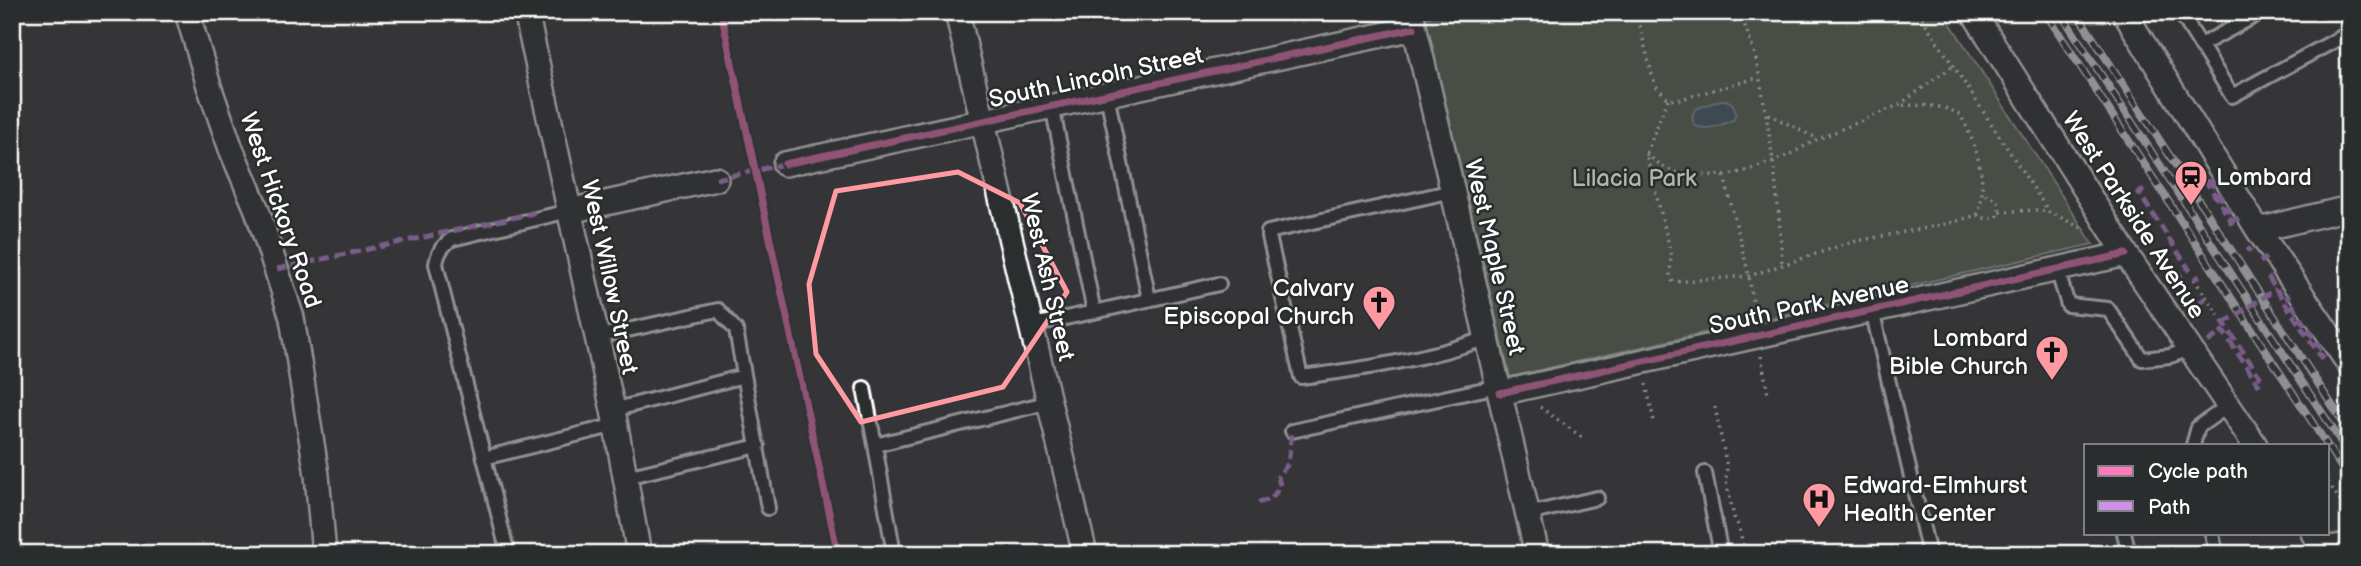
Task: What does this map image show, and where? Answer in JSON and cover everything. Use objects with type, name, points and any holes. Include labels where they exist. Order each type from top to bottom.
[{"type":"main road","points":[[2326,553],[2349,550]]},
{"type":"street","name":"West Hickory Road","points":[[187,12],[209,86],[231,149],[257,209],[292,318],[317,475],[324,554]]},
{"type":"street","name":"West Willow Street","points":[[526,12],[614,418],[639,554]]},
{"type":"street","name":"West Ash Street","points":[[957,12],[1084,554]]},
{"type":"street","name":"West Parkside Avenue","points":[[1973,12],[2126,254],[2254,444]]},
{"type":"street","points":[[2124,12],[2258,230],[2349,364]]},
{"type":"street","name":"South Lincoln Street","points":[[785,164],[1107,95],[1413,20]]},
{"type":"street","name":"West Maple Street","points":[[1413,20],[1537,554]]},
{"type":"street","points":[[569,211],[716,179]]},
{"type":"street","points":[[2258,230],[2349,208]]},
{"type":"street","name":"South Park Avenue","points":[[1499,389],[1758,336],[2126,254]]},
{"type":"street","points":[[2315,534],[2326,553]]},
{"type":"lane","points":[[2180,12],[2232,96],[2349,33]]},
{"type":"lane","points":[[2201,45],[2262,12]]},
{"type":"lane","points":[[1107,95],[1149,299]]},
{"type":"lane","points":[[1052,106],[1094,312]]},
{"type":"lane","points":[[1453,191],[1268,232],[1301,377],[1341,372],[1460,348],[1487,338]]},
{"type":"lane","points":[[508,554],[436,264],[437,255],[443,245],[452,239],[569,211]]},
{"type":"lane","points":[[2057,270],[2068,305],[2108,309],[2142,359],[2170,356],[2190,349]]},
{"type":"lane","points":[[1032,325],[1219,284]]},
{"type":"lane","points":[[596,337],[718,310],[736,330],[768,508]]},
{"type":"lane","points":[[1872,310],[1929,554]]},
{"type":"lane","points":[[484,458],[744,376]]},
{"type":"lane","points":[[864,388],[894,554]]},
{"type":"lane","points":[[1292,431],[1499,389]]},
{"type":"lane","points":[[875,445],[1050,402]]},
{"type":"lane","points":[[2193,444],[2198,427],[2228,406]]},
{"type":"lane","points":[[626,477],[758,446]]},
{"type":"lane","points":[[1705,472],[1721,554]]},
{"type":"lane","points":[[1528,514],[1597,498]]},
{"type":"lane","points":[[2124,534],[2129,554]]},
{"type":"lane","points":[[2212,534],[2216,554]]},
{"type":"path","points":[[1636,12],[1653,78],[1656,86],[1668,99],[1677,100],[1758,78]]},
{"type":"path","points":[[1741,12],[1758,66],[1758,78],[1768,114],[1779,201],[1783,265]]},
{"type":"path","points":[[1917,12],[2049,212]]},
{"type":"path","points":[[1646,154],[1665,168],[1678,173],[1724,176],[1774,161],[1899,105],[1954,65]]},
{"type":"path","points":[[1668,99],[1646,154],[1671,253],[1670,276],[1673,282],[1749,276],[1852,242],[1947,224],[1977,215],[1990,219],[1997,217],[2000,212],[1999,204],[1995,198],[1983,194]]},
{"type":"path","points":[[1899,105],[1947,108],[1961,116],[1980,167],[1984,186],[1977,215]]},
{"type":"path","points":[[1768,114],[1818,139]]},
{"type":"path","points":[[1724,176],[1749,276],[1768,394]]},
{"type":"path","points":[[2000,212],[2049,212],[2094,234]]},
{"type":"path","points":[[2194,279],[2220,317]]},
{"type":"path","points":[[1646,384],[1654,421]]},
{"type":"path","points":[[1540,407],[1583,438]]},
{"type":"path","points":[[1715,407],[1727,467],[1726,481],[1744,549]]},
{"type":"path","points":[[2330,485],[2340,501]]},
{"type":"highlighted area","points":[[958,172],[1020,203],[1067,292],[1003,387],[861,422],[816,354],[809,284],[836,191]]},
{"type":"green space","name":"Lilacia Park","points":[[1451,12],[1943,12],[2093,244],[1510,377],[1425,18]]},
{"type":"water","points":[[1721,100],[1733,105],[1734,119],[1709,128],[1694,125],[1692,117],[1695,109]]},
{"type":"railway","points":[[2045,12],[2326,444]]},
{"type":"railway","points":[[2060,12],[2349,454]]},
{"type":"railway","points":[[2076,12],[2349,431]]},
{"type":"railway","points":[[2330,450],[2349,479]]},
{"type":"marked path","points":[[716,179],[785,164]]},
{"type":"marked path","points":[[2229,224],[2232,222],[2205,180],[2208,177],[2235,220],[2239,218]]},
{"type":"marked path","points":[[2144,190],[2139,193],[2189,269],[2169,282]]},
{"type":"marked path","points":[[277,269],[535,213]]},
{"type":"marked path","points":[[2247,251],[2251,248]]},
{"type":"marked path","points":[[2260,262],[2266,258]]},
{"type":"marked path","points":[[2194,279],[2200,276]]},
{"type":"marked path","points":[[2268,277],[2321,357],[2324,354],[2287,297],[2290,295]]},
{"type":"marked path","points":[[2224,323],[2276,289]]},
{"type":"marked path","points":[[2187,310],[2206,298]]},
{"type":"marked path","points":[[2208,342],[2223,331],[2258,384],[2262,380],[2220,317]]},
{"type":"marked path","points":[[2343,405],[2349,413]]},
{"type":"marked path","points":[[1258,503],[1272,498],[1280,486],[1278,476],[1288,464],[1292,431]]},
{"type":"cycle path","points":[[721,12],[838,554]]},
{"type":"cycle path","points":[[785,164],[1414,28]]},
{"type":"cycle path","points":[[1500,393],[2126,254]]},
{"type":"place","name":"Lombard","points":[[2191,207]]},
{"type":"place","name":"Calvary Episcopal Church","points":[[1379,332]]},
{"type":"place","name":"Lombard Bible Church","points":[[2052,382]]},
{"type":"place","name":"Edward-Elmhurst Health Center","points":[[1819,529]]}]
